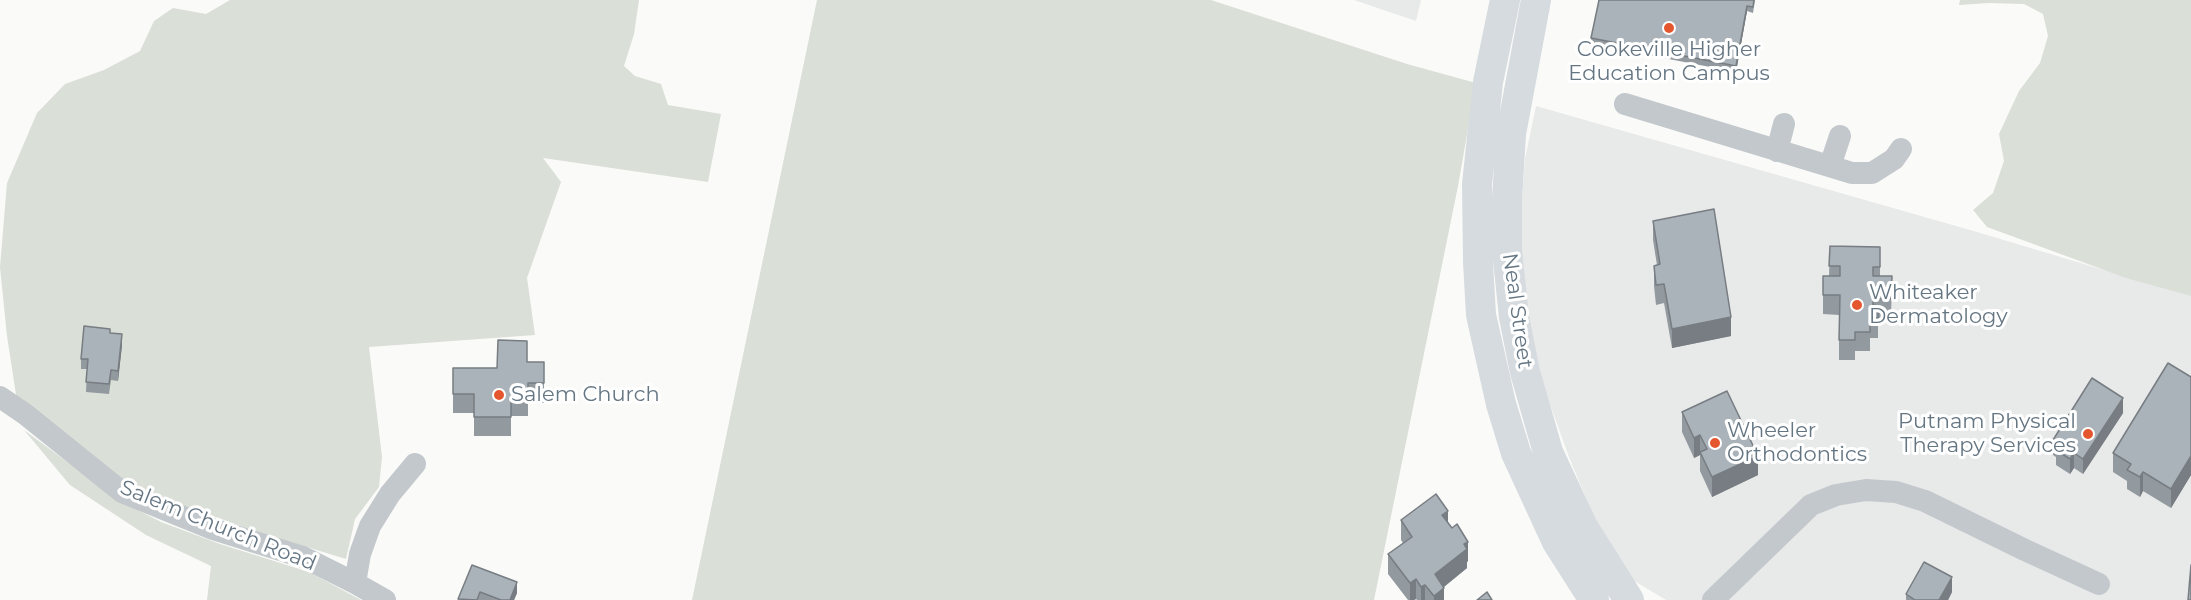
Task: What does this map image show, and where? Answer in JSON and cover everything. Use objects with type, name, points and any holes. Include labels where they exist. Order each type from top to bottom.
[{"type":"main road","name":"Neal Street","points":[[1505,0],[1488,82],[1476,184],[1481,315],[1494,377],[1516,453],[1557,542],[1594,600]]},
{"type":"main road","name":"Neal Street","points":[[1536,0],[1511,134],[1507,250],[1514,317],[1525,372],[1552,462],[1583,527],[1629,600]]},
{"type":"main road","points":[[1494,377],[1525,372]]},
{"type":"street","points":[[1625,104],[1852,173],[1872,172],[1894,159],[1901,149]]},
{"type":"street","points":[[1777,151],[1784,124]]},
{"type":"street","points":[[1830,166],[1840,136]]},
{"type":"street","name":"Salem Church Road","points":[[0,397],[25,414],[122,492],[213,529],[303,557],[385,600]]},
{"type":"street","points":[[355,583],[360,554],[369,526],[390,494],[415,464]]},
{"type":"street","points":[[1713,600],[1811,505],[1836,495],[1866,490],[1896,492],[1926,501],[2099,584]]},
{"type":"shaded area","points":[[230,0],[639,0],[634,34],[624,66],[635,76],[661,84],[668,105],[721,114],[708,182],[543,158],[561,182],[527,278],[535,335],[369,347],[382,457],[379,487],[355,519],[346,559],[258,532],[125,485],[17,401],[0,267],[7,183],[37,113],[65,84],[104,70],[140,51],[154,21],[173,8],[206,14]]},
{"type":"shaded area","points":[[817,0],[1211,0],[1407,64],[1476,83],[1458,186],[1374,600],[692,600]]},
{"type":"shaded area","points":[[1354,0],[1421,0],[1416,21]]},
{"type":"shaded area","points":[[1960,0],[2191,0],[2191,296],[2126,278],[1987,227],[1973,210],[1993,193],[2004,161],[1999,134],[2019,91],[2040,63],[2048,36],[2043,14],[2024,4],[1959,5]]},
{"type":"shaded area","points":[[1536,106],[1977,232],[2191,296],[2191,600],[1666,600],[1631,579],[1598,527],[1569,457],[1544,388],[1531,332],[1522,270],[1520,227],[1525,159]]},
{"type":"shaded area","points":[[24,430],[120,501],[161,522],[220,544],[309,572],[361,600],[207,600],[211,566],[146,535],[70,485]]},
{"type":"building","name":"Cookeville Higher Education Campus","points":[[1599,0],[1754,0],[1753,7],[1747,6],[1736,66],[1591,38]]},
{"type":"building","points":[[1714,209],[1731,317],[1672,329],[1664,284],[1656,285],[1654,266],[1660,264],[1653,221]]},
{"type":"building","name":"Whiteaker Dermatology","points":[[1830,246],[1880,247],[1880,267],[1873,267],[1873,276],[1892,276],[1891,299],[1873,299],[1873,305],[1878,306],[1878,318],[1870,318],[1870,332],[1855,332],[1855,340],[1839,340],[1840,295],[1823,295],[1823,276],[1840,276],[1840,266],[1829,266]]},
{"type":"building","points":[[84,326],[110,329],[110,333],[122,334],[118,371],[111,370],[109,384],[86,382],[88,359],[81,359]]},
{"type":"building","points":[[498,340],[527,341],[527,362],[544,362],[544,383],[528,383],[528,397],[511,397],[511,417],[474,417],[474,394],[453,394],[453,368],[497,368]]},
{"type":"building","points":[[2168,363],[2191,377],[2191,456],[2171,489],[2143,472],[2140,477],[2127,470],[2131,464],[2113,453]]},
{"type":"building","name":"Putnam Physical Therapy Services","points":[[2092,378],[2123,398],[2083,459],[2074,453],[2070,459],[2056,450],[2060,444],[2053,440]]},
{"type":"building","name":"Wheeler Orthodontics","points":[[1727,391],[1758,456],[1712,477],[1700,452],[1707,449],[1700,435],[1694,438],[1682,412]]},
{"type":"building","points":[[1436,494],[1448,511],[1442,515],[1452,528],[1457,524],[1468,542],[1464,544],[1467,549],[1435,574],[1444,588],[1434,596],[1425,585],[1421,587],[1416,579],[1410,583],[1388,554],[1412,537],[1401,520]]},
{"type":"building","points":[[1924,562],[1952,577],[1939,600],[1915,600],[1906,594]]},
{"type":"building","points":[[472,565],[517,582],[510,600],[501,600],[480,592],[477,600],[458,599]]},
{"type":"building","points":[[2191,565],[2191,600],[2188,600]]},
{"type":"building","points":[[1487,592],[1492,600],[1477,600]]},
{"type":"place","name":"Cookeville Higher Education Campus","points":[[1669,28]]},
{"type":"place","name":"Whiteaker Dermatology","points":[[1857,305]]},
{"type":"place","name":"Salem Church","points":[[499,395]]},
{"type":"place","name":"Putnam Physical Therapy Services","points":[[2088,434]]},
{"type":"place","name":"Wheeler Orthodontics","points":[[1715,443]]}]
